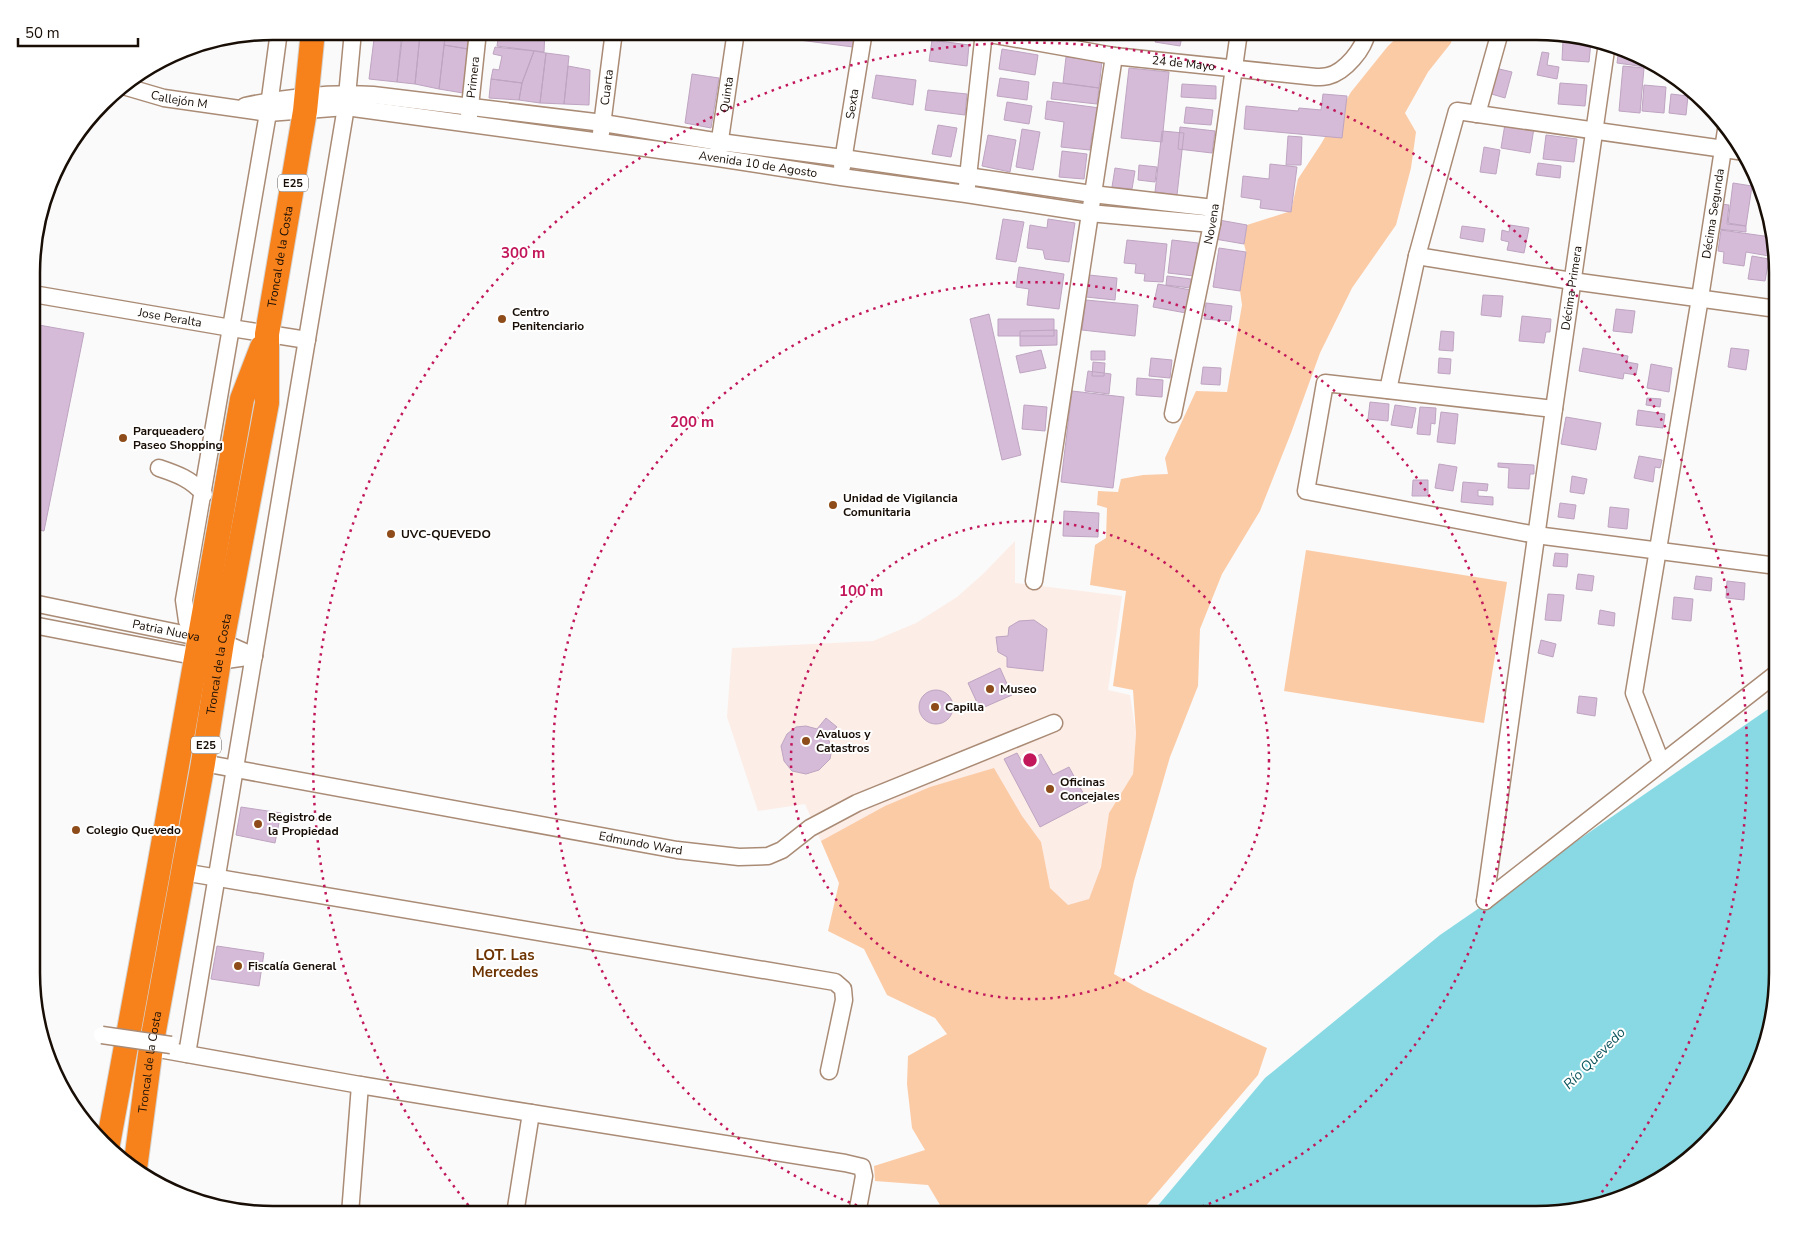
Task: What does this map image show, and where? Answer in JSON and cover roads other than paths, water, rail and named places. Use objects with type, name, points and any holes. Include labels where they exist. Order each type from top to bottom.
[{"type":"highway","name":"Troncal de la Costa","points":[[109,1139],[209,649],[266,403],[267,334],[306,103],[312,40]]},
{"type":"highway","name":"Troncal de la Costa","points":[[137,1162],[161,1046],[183,872],[203,763],[209,649]]},
{"type":"street","points":[[209,649],[187,621],[184,600],[204,494],[269,107],[278,40]]},
{"type":"street","points":[[187,1054],[347,100],[352,40]]},
{"type":"street","name":"Primera","points":[[468,125],[477,40]]},
{"type":"street","name":"Cuarta","points":[[600,142],[613,40]]},
{"type":"street","name":"Quinta","points":[[719,150],[735,40]]},
{"type":"street","name":"Sexta","points":[[841,177],[863,40]]},
{"type":"street","points":[[966,194],[981,40]]},
{"type":"street","name":"24 de Mayo","points":[[1026,40],[1114,56],[1316,77],[1329,76],[1342,68],[1355,56],[1365,40]]},
{"type":"street","name":"Novena","points":[[1173,414],[1212,224],[1238,40]]},
{"type":"street","points":[[1477,114],[1498,40]]},
{"type":"street","name":"Décima Primera","points":[[1607,51],[1572,281],[1485,901],[1662,762]]},
{"type":"street","points":[[1034,581],[1114,56]]},
{"type":"street","name":"Callejón M","points":[[131,88],[164,98],[236,108],[306,103]]},
{"type":"street","name":"Avenida 10 de Agosto","points":[[347,100],[468,125],[600,142],[843,158],[1092,194],[1214,208]]},
{"type":"street","name":"Avenida 10 de Agosto","points":[[306,103],[347,100],[470,107],[603,123],[841,177],[1090,213],[1212,224]]},
{"type":"street","points":[[1388,390],[1417,256],[1457,112],[1734,150]]},
{"type":"street","name":"Décima Segunda","points":[[1662,762],[1634,693],[1725,137]]},
{"type":"street","points":[[1417,256],[1572,281],[1769,308]]},
{"type":"street","name":"Jose Peralta","points":[[40,295],[307,340]]},
{"type":"street","points":[[1554,409],[1325,383],[1306,491],[1536,535],[1769,565]]},
{"type":"street","points":[[204,494],[192,482],[180,475],[159,468],[191,469],[200,466],[209,459]]},
{"type":"street","name":"Patria Nueva","points":[[40,605],[209,649]]},
{"type":"street","name":"Patria Nueva","points":[[40,626],[254,656]]},
{"type":"street","points":[[1662,762],[1769,679]]},
{"type":"street","name":"Edmundo Ward","points":[[203,763],[677,850],[739,857],[768,856],[782,850],[810,828],[857,803],[1054,723]]},
{"type":"street","points":[[183,872],[834,982],[843,989],[844,1000],[829,1071]]},
{"type":"street","points":[[102,1035],[161,1046],[187,1054],[360,1085],[845,1163],[862,1167],[864,1176],[858,1206]]},
{"type":"street","points":[[351,1206],[360,1085]]},
{"type":"street","points":[[516,1206],[531,1112]]},
{"type":"water","name":"Río Quevedo","points":[[1769,709],[1769,988],[1765,1018],[1757,1048],[1745,1076],[1730,1102],[1701,1138],[1678,1158],[1639,1182],[1611,1194],[1581,1202],[1551,1206],[1158,1206],[1265,1078],[1440,935]]},
{"type":"place","name":"Centro Penitenciario","points":[[502,319]]},
{"type":"place","name":"Parqueadero Paseo Shopping","points":[[123,438]]},
{"type":"place","name":"Unidad de Vigilancia Comunitaria","points":[[833,505]]},
{"type":"place","name":"UVC-QUEVEDO","points":[[391,534]]},
{"type":"place","name":"Museo","points":[[990,689]]},
{"type":"place","name":"Capilla","points":[[935,707]]},
{"type":"place","name":"Avaluos y Catastros","points":[[806,741]]},
{"type":"place","name":"Oficinas Concejales","points":[[1050,789]]},
{"type":"place","name":"Registro de la Propiedad","points":[[258,824]]},
{"type":"place","name":"Colegio Quevedo","points":[[76,830]]},
{"type":"place","name":"Fiscalía General","points":[[238,966]]},
{"type":"district","name":"LOT. Las Mercedes","points":[[505,964]]}]
